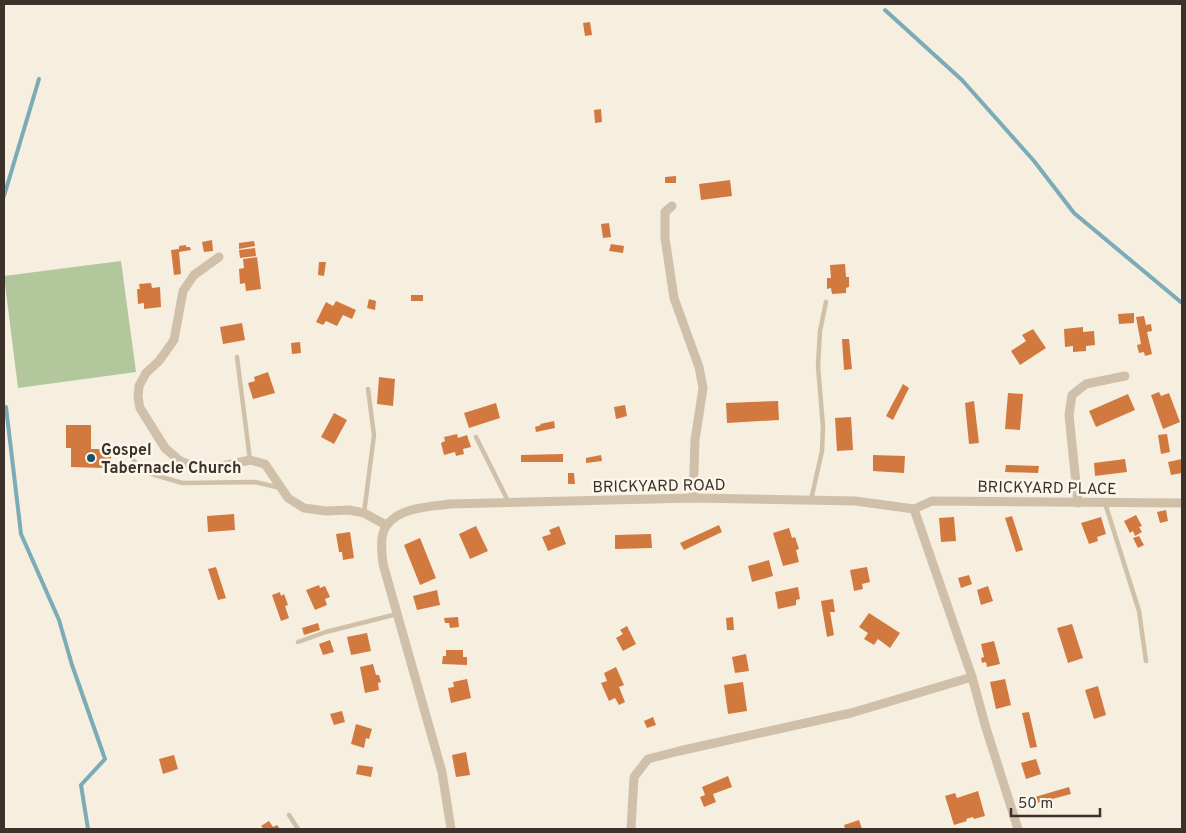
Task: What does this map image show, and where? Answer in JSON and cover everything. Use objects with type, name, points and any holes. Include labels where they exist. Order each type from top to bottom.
[{"type":"street","points":[[672,206],[665,212],[666,238],[674,298],[699,366],[703,388],[695,440],[693,498]]},
{"type":"street","points":[[219,257],[194,276],[183,291],[174,340],[159,361],[146,373],[139,386],[140,408],[164,448],[180,461],[204,470],[250,460],[265,464],[288,498],[304,508],[326,511],[349,510],[364,513],[386,525],[382,543],[383,564],[442,772],[451,829]]},
{"type":"street","points":[[1078,503],[1069,415],[1072,395],[1086,384],[1125,376]]},
{"type":"street","name":"BRICKYARD ROAD","points":[[386,525],[401,514],[418,508],[450,504],[693,498],[854,501],[914,509]]},
{"type":"street","name":"BRICKYARD PLACE","points":[[914,509],[932,501],[1182,503]]},
{"type":"street","points":[[914,509],[972,678],[1018,829]]},
{"type":"street","points":[[631,829],[634,776],[648,759],[851,712],[972,678]]},
{"type":"lane","points":[[810,500],[822,451],[823,427],[818,366],[820,331],[826,302]]},
{"type":"lane","points":[[237,357],[250,460]]},
{"type":"lane","points":[[364,513],[374,435],[368,389]]},
{"type":"lane","points":[[476,437],[509,503]]},
{"type":"lane","points":[[122,448],[144,472],[182,483],[256,482],[282,489]]},
{"type":"lane","points":[[1105,503],[1138,611],[1146,661]]},
{"type":"lane","points":[[298,642],[326,632],[397,614]]},
{"type":"lane","points":[[289,815],[298,829]]},
{"type":"green space","points":[[121,261],[136,372],[18,388],[4,276]]},
{"type":"building","points":[[590,22],[592,35],[585,36],[583,23]]},
{"type":"building","points":[[601,109],[602,122],[595,123],[594,110]]},
{"type":"building","points":[[676,176],[676,183],[665,183],[665,177]]},
{"type":"building","points":[[730,180],[732,196],[701,200],[699,184]]},
{"type":"building","points":[[609,223],[611,237],[603,238],[601,224]]},
{"type":"building","points":[[212,240],[213,251],[204,252],[202,242]]},
{"type":"building","points":[[254,241],[255,246],[239,249],[239,243]]},
{"type":"building","points":[[611,244],[624,246],[623,253],[609,251]]},
{"type":"building","points":[[186,245],[191,250],[179,252],[181,274],[174,275],[171,250],[179,249],[179,246]]},
{"type":"building","points":[[255,248],[256,256],[240,258],[239,250]]},
{"type":"building","points":[[257,257],[261,289],[246,291],[245,283],[240,284],[239,269],[244,268],[243,259]]},
{"type":"building","points":[[319,262],[326,262],[324,276],[318,275]]},
{"type":"building","points":[[845,264],[846,277],[849,277],[849,287],[846,288],[846,293],[832,294],[831,288],[827,289],[827,278],[831,278],[830,265]]},
{"type":"building","points":[[151,283],[152,288],[160,287],[161,307],[144,309],[144,303],[138,304],[137,289],[140,289],[139,284]]},
{"type":"building","points":[[411,295],[423,295],[423,301],[411,301]]},
{"type":"building","points":[[369,299],[376,301],[375,310],[367,308]]},
{"type":"building","points":[[336,301],[356,310],[352,319],[343,315],[337,326],[326,321],[323,325],[316,322],[326,302],[333,306]]},
{"type":"building","points":[[1134,313],[1134,323],[1119,324],[1118,314]]},
{"type":"building","points":[[1144,316],[1146,325],[1151,324],[1152,331],[1147,332],[1152,354],[1145,356],[1144,352],[1139,353],[1137,345],[1141,344],[1136,317]]},
{"type":"building","points":[[242,323],[245,340],[223,344],[220,327]]},
{"type":"building","points":[[1083,327],[1083,332],[1094,331],[1095,345],[1086,346],[1086,351],[1073,352],[1073,346],[1065,347],[1064,329]]},
{"type":"building","points":[[1033,329],[1046,348],[1020,365],[1011,351],[1026,341],[1022,335]]},
{"type":"building","points":[[842,339],[849,339],[852,369],[844,370]]},
{"type":"building","points":[[300,342],[301,353],[292,354],[291,343]]},
{"type":"building","points":[[268,372],[275,393],[253,399],[248,383],[255,381],[254,377]]},
{"type":"building","points":[[379,377],[395,379],[393,406],[377,404]]},
{"type":"building","points":[[903,384],[909,388],[893,420],[886,416]]},
{"type":"building","points":[[1159,392],[1161,396],[1169,393],[1180,422],[1163,429],[1151,395]]},
{"type":"building","points":[[1008,393],[1023,394],[1020,430],[1005,429]]},
{"type":"building","points":[[1128,394],[1135,410],[1096,427],[1089,411]]},
{"type":"building","points":[[778,401],[779,420],[727,423],[726,403]]},
{"type":"building","points":[[974,401],[979,443],[969,444],[965,403]]},
{"type":"building","points":[[496,403],[500,418],[469,428],[464,413]]},
{"type":"building","points":[[625,405],[627,416],[616,419],[614,407]]},
{"type":"building","points":[[334,413],[347,420],[334,444],[321,437]]},
{"type":"building","points":[[851,417],[853,450],[837,451],[835,418]]},
{"type":"building","points":[[554,421],[555,428],[536,432],[535,427]]},
{"type":"building","points":[[66,425],[91,425],[91,449],[105,449],[105,452],[111,452],[111,464],[104,464],[104,468],[71,467],[71,448],[66,448]]},
{"type":"building","points":[[457,434],[458,438],[467,435],[471,447],[463,449],[464,454],[456,456],[455,452],[444,455],[441,443],[445,441],[444,437]]},
{"type":"building","points":[[1167,434],[1170,452],[1161,454],[1158,435]]},
{"type":"building","points":[[563,454],[563,462],[521,462],[521,455]]},
{"type":"building","points":[[601,455],[602,461],[586,463],[586,458]]},
{"type":"building","points":[[873,455],[905,456],[904,473],[873,471]]},
{"type":"building","points":[[1125,459],[1127,472],[1095,476],[1094,463]]},
{"type":"building","points":[[1182,459],[1182,473],[1171,475],[1168,462]]},
{"type":"building","points":[[1006,465],[1039,466],[1038,473],[1005,472]]},
{"type":"building","points":[[568,473],[574,473],[575,484],[568,484]]},
{"type":"building","points":[[1166,510],[1168,521],[1160,523],[1157,512]]},
{"type":"building","points":[[234,514],[235,530],[208,532],[207,516]]},
{"type":"building","points":[[1136,515],[1142,526],[1139,527],[1142,532],[1135,536],[1133,531],[1130,533],[1124,521]]},
{"type":"building","points":[[1012,516],[1023,550],[1016,552],[1005,518]]},
{"type":"building","points":[[954,517],[956,541],[941,542],[939,518]]},
{"type":"building","points":[[1101,517],[1106,534],[1097,537],[1098,541],[1089,544],[1081,523]]},
{"type":"building","points":[[719,525],[722,532],[684,550],[680,543]]},
{"type":"building","points":[[476,526],[488,551],[470,559],[459,534]]},
{"type":"building","points":[[559,526],[566,544],[548,551],[542,537],[551,534],[549,530]]},
{"type":"building","points":[[789,528],[792,538],[795,537],[799,549],[796,550],[799,562],[783,566],[773,533]]},
{"type":"building","points":[[350,532],[354,558],[343,560],[342,552],[339,552],[336,534]]},
{"type":"building","points":[[651,534],[652,548],[615,549],[615,535]]},
{"type":"building","points":[[1139,536],[1144,545],[1138,548],[1133,538]]},
{"type":"building","points":[[420,538],[436,578],[420,585],[404,545]]},
{"type":"building","points":[[769,560],[773,576],[752,582],[748,566]]},
{"type":"building","points":[[216,567],[226,598],[218,600],[208,569]]},
{"type":"building","points":[[867,567],[870,582],[862,584],[863,589],[854,591],[850,570]]},
{"type":"building","points":[[969,575],[972,584],[961,588],[958,578]]},
{"type":"building","points":[[319,585],[320,588],[325,586],[330,597],[325,599],[327,605],[315,610],[306,590]]},
{"type":"building","points":[[988,586],[993,601],[981,605],[977,590]]},
{"type":"building","points":[[798,587],[800,599],[796,600],[796,605],[778,609],[775,592]]},
{"type":"building","points":[[437,590],[440,605],[417,610],[413,596]]},
{"type":"building","points":[[280,592],[281,596],[284,594],[288,605],[285,606],[289,618],[281,621],[272,595]]},
{"type":"building","points":[[833,599],[835,612],[830,612],[834,635],[827,637],[821,601]]},
{"type":"building","points":[[869,613],[900,633],[890,648],[878,639],[874,645],[864,639],[868,633],[859,627]]},
{"type":"building","points":[[458,617],[459,627],[450,628],[449,623],[445,623],[444,618]]},
{"type":"building","points":[[733,617],[734,630],[727,630],[726,618]]},
{"type":"building","points":[[318,623],[320,630],[304,635],[302,628]]},
{"type":"building","points":[[1072,624],[1083,658],[1068,663],[1057,628]]},
{"type":"building","points":[[627,626],[636,644],[623,651],[616,638],[623,634],[620,630]]},
{"type":"building","points":[[367,633],[371,651],[351,655],[347,637]]},
{"type":"building","points":[[330,640],[334,652],[323,655],[319,644]]},
{"type":"building","points":[[994,641],[1000,664],[987,667],[986,662],[982,663],[981,658],[984,657],[981,644]]},
{"type":"building","points":[[446,650],[463,650],[463,657],[467,657],[467,665],[442,664],[443,656],[446,656]]},
{"type":"building","points":[[746,654],[749,671],[735,673],[732,657]]},
{"type":"building","points":[[373,664],[376,675],[379,675],[381,682],[378,683],[379,690],[365,693],[360,667]]},
{"type":"building","points":[[616,667],[624,685],[619,687],[625,702],[619,705],[615,698],[609,701],[601,683],[607,681],[604,673]]},
{"type":"building","points":[[467,679],[471,698],[451,703],[448,688],[454,687],[453,682]]},
{"type":"building","points":[[1005,679],[1011,705],[996,709],[990,682]]},
{"type":"building","points":[[743,682],[747,711],[728,714],[724,685]]},
{"type":"building","points":[[1098,686],[1106,715],[1094,719],[1085,690]]},
{"type":"building","points":[[342,711],[345,722],[334,725],[330,714]]},
{"type":"building","points":[[1029,712],[1037,747],[1030,748],[1022,713]]},
{"type":"building","points":[[653,717],[656,725],[647,728],[644,721]]},
{"type":"building","points":[[356,724],[372,729],[369,739],[366,738],[364,748],[351,744]]},
{"type":"building","points":[[466,752],[470,775],[456,777],[452,755]]},
{"type":"building","points":[[174,755],[178,769],[163,774],[159,759]]},
{"type":"building","points":[[1036,759],[1041,774],[1026,779],[1021,763]]},
{"type":"building","points":[[358,765],[373,767],[371,777],[356,774]]},
{"type":"building","points":[[728,776],[732,787],[713,794],[716,802],[704,807],[700,797],[705,795],[702,787]]},
{"type":"building","points":[[1069,787],[1071,794],[1037,803],[1035,797]]},
{"type":"building","points":[[978,791],[985,816],[966,819],[967,821],[954,825],[945,796],[955,793],[957,798]]},
{"type":"building","points":[[859,820],[862,829],[845,829],[844,825]]},
{"type":"building","points":[[269,821],[273,827],[277,825],[280,829],[264,829],[261,826]]},
{"type":"waterway","points":[[885,10],[962,80],[1034,161],[1074,213],[1182,303]]},
{"type":"waterway","points":[[4,196],[39,79]]},
{"type":"waterway","points":[[6,407],[21,534],[59,620],[72,665],[105,759],[81,785],[88,829]]},
{"type":"place","name":"Gospel Tabernacle Church","points":[[91,458]]}]
